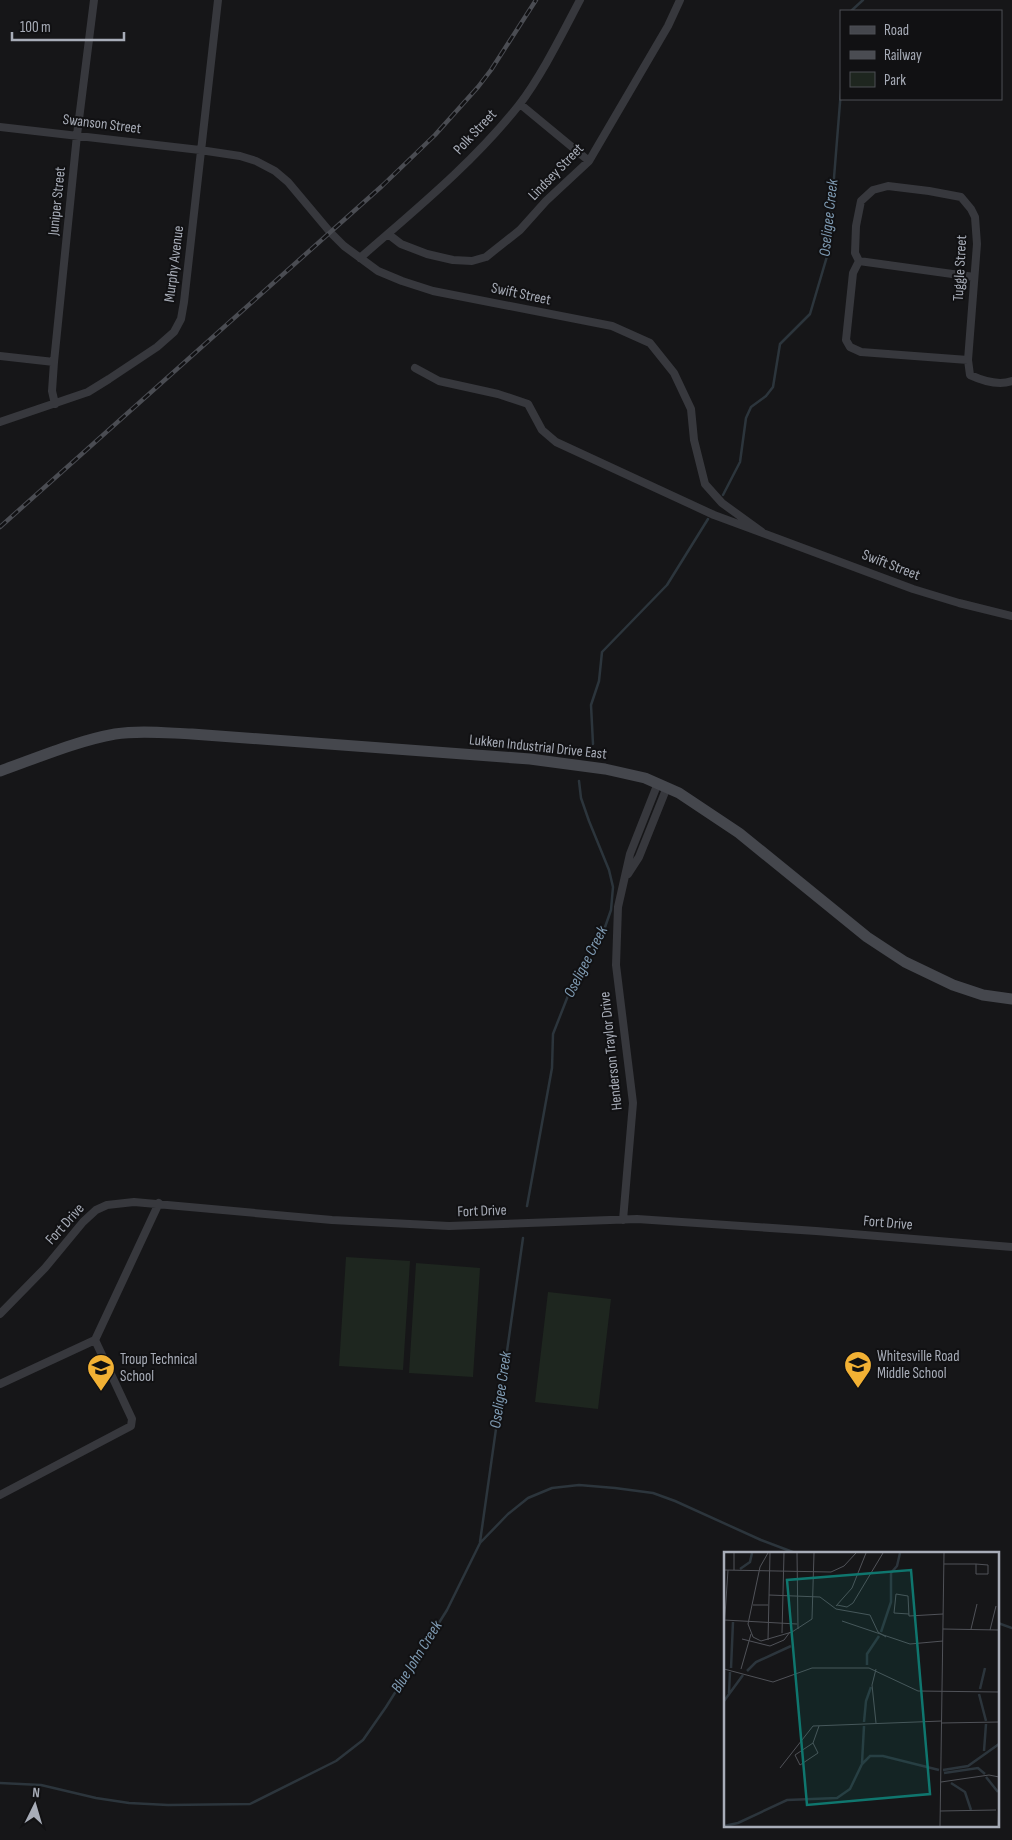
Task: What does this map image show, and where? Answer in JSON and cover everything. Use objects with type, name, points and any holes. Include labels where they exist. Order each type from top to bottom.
[{"type":"main road","name":"Lukken Industrial Drive East","points":[[0,771],[91,740],[114,734],[138,732],[192,734],[530,759],[619,771],[663,785],[679,793],[739,833],[867,937],[898,958],[927,974],[953,985],[983,994],[1012,999]]},
{"type":"street","name":"Juniper Street","points":[[55,404],[52,391],[54,362],[77,135],[94,0]]},
{"type":"street","name":"Murphy Avenue","points":[[0,422],[88,392],[156,347],[174,332],[181,319],[218,0]]},
{"type":"street","name":"Polk Street","points":[[360,258],[483,147],[520,104],[556,47],[580,0]]},
{"type":"street","name":"Lindsey Street","points":[[388,234],[400,244],[427,254],[453,260],[472,261],[486,257],[520,230],[546,201],[589,161],[668,26],[680,0]]},
{"type":"street","points":[[520,104],[589,161]]},
{"type":"street","name":"Swanson Street","points":[[0,127],[200,150]]},
{"type":"street","name":"Swift Street","points":[[200,150],[240,156],[256,161],[275,171],[288,182],[330,232],[378,271],[402,282],[612,326],[650,343],[674,373],[692,409],[694,440],[705,484],[722,504],[762,532]]},
{"type":"street","name":"Tuggle Street","points":[[888,186],[961,197],[971,208],[975,217],[977,244],[974,277],[968,360],[861,352],[850,347],[846,340],[853,273],[859,260],[855,253],[856,226],[861,201],[873,190],[888,186]]},
{"type":"street","points":[[859,260],[974,277]]},
{"type":"street","points":[[0,356],[54,362]]},
{"type":"street","points":[[968,360],[970,375],[984,381],[1007,383],[1012,381]]},
{"type":"street","name":"Swift Street","points":[[415,368],[440,381],[498,394],[528,404],[542,430],[556,442],[714,515],[913,589],[1012,616]]},
{"type":"street","name":"Henderson Traylor Drive","points":[[623,1220],[633,1103],[616,965],[618,907],[624,880],[638,857],[663,785]]},
{"type":"street","name":"Fort Drive","points":[[0,1314],[45,1268],[83,1222],[96,1210],[107,1204],[134,1202],[332,1220],[449,1226],[623,1220],[816,1231],[1012,1246]]},
{"type":"street","points":[[0,1384],[95,1340],[159,1203]]},
{"type":"street","points":[[0,1495],[131,1426],[132,1418],[95,1340]]},
{"type":"green space","points":[[346,1257],[410,1261],[403,1370],[339,1366]]},
{"type":"green space","points":[[416,1263],[480,1268],[473,1377],[409,1373]]},
{"type":"green space","points":[[548,1292],[611,1299],[598,1409],[535,1402]]},
{"type":"waterway","name":"Oseligee Creek","points":[[852,10],[863,0]]},
{"type":"waterway","name":"Oseligee Creek","points":[[723,495],[740,462],[746,418],[751,407],[766,396],[773,387],[780,344],[810,314],[828,253],[840,100]]},
{"type":"waterway","name":"Oseligee Creek","points":[[593,744],[591,705],[599,681],[602,652],[667,585],[708,519]]},
{"type":"waterway","name":"Oseligee Creek","points":[[527,1206],[552,1068],[553,1034],[573,983],[604,930],[611,910],[613,887],[609,870],[581,798],[579,781]]},
{"type":"waterway","name":"Oseligee Creek","points":[[480,1542],[523,1238]]},
{"type":"waterway","name":"Blue John Creek","points":[[0,1783],[41,1785],[96,1798],[129,1803],[168,1805],[250,1804],[336,1761],[363,1740],[386,1707],[447,1610],[480,1543],[508,1514],[528,1498],[552,1488],[579,1485],[653,1493],[793,1552]]},
{"type":"waterway","name":"Blue John Creek","points":[[1000,1624],[1012,1628]]},
{"type":"railway","points":[[0,527],[382,186],[435,135],[491,70],[536,0]]},
{"type":"place","name":"Whitesville Road Middle School","points":[[858,1389]]},
{"type":"place","name":"Troup Technical School","points":[[101,1392]]}]
